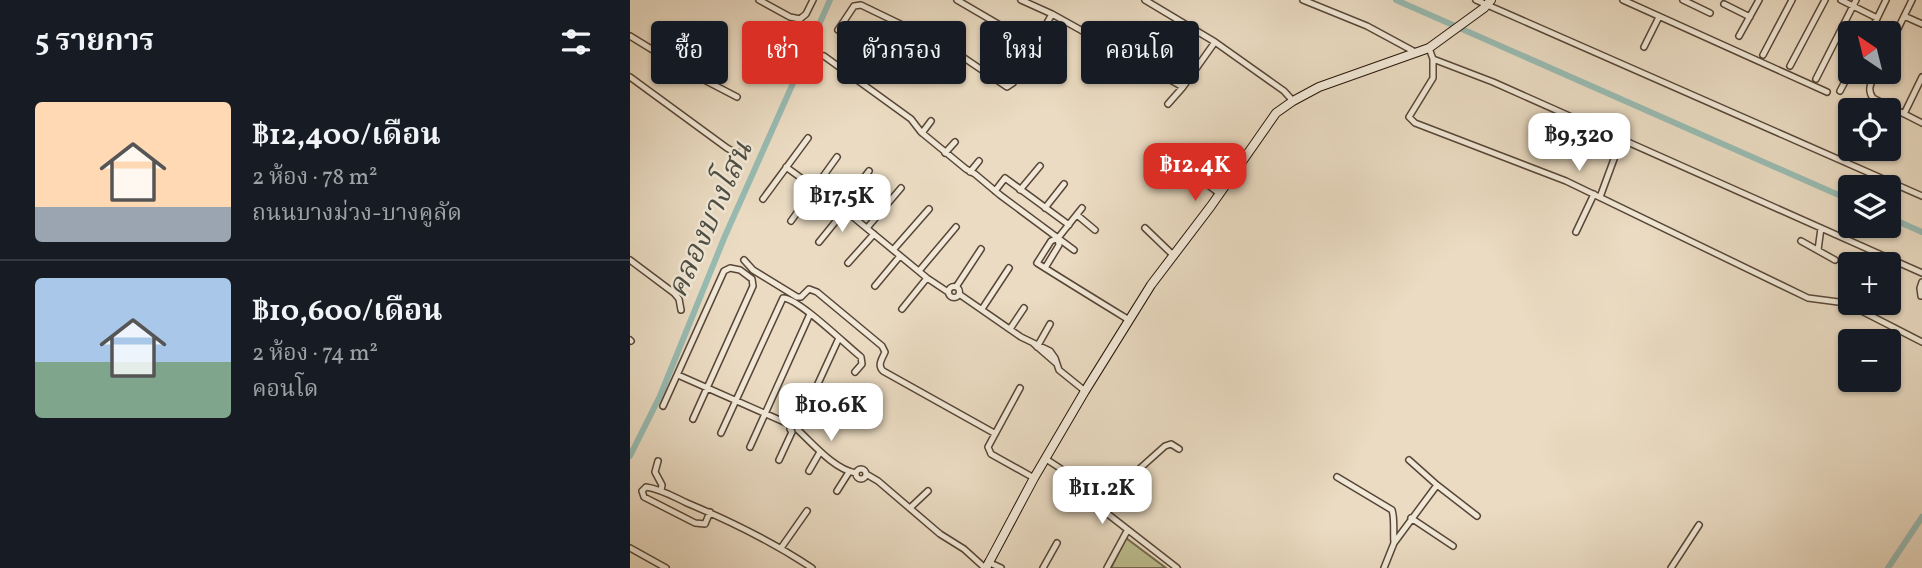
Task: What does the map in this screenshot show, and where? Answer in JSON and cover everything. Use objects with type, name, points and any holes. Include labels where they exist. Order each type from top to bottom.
[{"type":"street","points":[[759,0],[790,17],[800,19],[806,15],[813,0]]},
{"type":"street","points":[[957,0],[994,21]]},
{"type":"street","points":[[1021,0],[1052,14],[1183,87]]},
{"type":"street","points":[[1145,0],[1215,42],[1284,91],[1293,101]]},
{"type":"street","points":[[1303,0],[1367,26],[1418,53]]},
{"type":"street","points":[[1476,0],[1922,196]]},
{"type":"street","points":[[1623,0],[1827,92]]},
{"type":"street","points":[[1683,0],[1710,13]]},
{"type":"street","points":[[1739,36],[1759,0]]},
{"type":"street","points":[[1763,55],[1792,0]]},
{"type":"street","points":[[1790,66],[1825,0]]},
{"type":"street","points":[[1841,0],[1854,3],[1877,18]]},
{"type":"street","points":[[1876,21],[1886,0]]},
{"type":"street","points":[[1901,22],[1912,0]]},
{"type":"street","points":[[1816,79],[1854,3]]},
{"type":"street","points":[[986,566],[1085,391],[1151,285],[1220,194],[1276,113],[1319,87],[1432,46],[1487,4]]},
{"type":"street","points":[[1724,4],[1750,17]]},
{"type":"street","points":[[844,21],[854,6],[861,5],[894,21]]},
{"type":"street","points":[[1048,21],[1052,14]]},
{"type":"street","points":[[1904,16],[1922,24]]},
{"type":"street","points":[[1644,47],[1659,17]]},
{"type":"street","points":[[630,36],[687,71],[737,97]]},
{"type":"street","points":[[1199,65],[1215,42]]},
{"type":"street","points":[[1432,46],[1433,78],[1410,114],[1410,120],[1566,181],[1808,298],[1846,303],[1922,342]]},
{"type":"street","points":[[824,56],[911,119],[922,133],[945,153],[1074,250]]},
{"type":"street","points":[[1433,59],[1493,82],[1922,273]]},
{"type":"street","points":[[630,77],[727,148],[736,153],[745,151]]},
{"type":"street","points":[[1904,114],[1922,77]]},
{"type":"street","points":[[1168,104],[1185,84]]},
{"type":"street","points":[[1840,91],[1844,84]]},
{"type":"street","points":[[1871,84],[1873,98],[1922,123]]},
{"type":"street","points":[[922,133],[931,121]]},
{"type":"street","points":[[763,199],[808,138]]},
{"type":"street","points":[[1576,232],[1597,196],[1621,140]]},
{"type":"street","points":[[945,153],[954,142]]},
{"type":"street","points":[[791,221],[837,157]]},
{"type":"street","points":[[970,172],[979,162]]},
{"type":"street","points":[[1020,190],[1040,166]]},
{"type":"street","points":[[786,167],[843,208],[953,298],[957,297],[958,290],[981,249]]},
{"type":"street","points":[[819,242],[869,171]]},
{"type":"street","points":[[1190,171],[1220,194]]},
{"type":"street","points":[[995,191],[1005,178],[1069,225]]},
{"type":"street","points":[[1045,208],[1064,184]]},
{"type":"street","points":[[867,228],[901,188]]},
{"type":"street","points":[[1082,208],[1058,239],[1051,241],[1037,263],[1129,320]]},
{"type":"street","points":[[893,250],[929,209]]},
{"type":"street","points":[[1077,215],[1095,230]]},
{"type":"street","points":[[919,271],[956,227]]},
{"type":"street","points":[[1145,228],[1173,255]]},
{"type":"street","points":[[1818,250],[1821,228]]},
{"type":"street","points":[[848,263],[874,234]]},
{"type":"street","points":[[1045,268],[1059,245],[1058,239]]},
{"type":"street","points":[[1801,241],[1835,260]]},
{"type":"street","points":[[875,286],[901,256]]},
{"type":"street","points":[[630,260],[674,293],[679,299],[681,310]]},
{"type":"street","points":[[744,260],[754,270],[797,297],[801,297],[809,289],[817,292],[882,346],[885,352],[880,367],[883,371],[994,433]]},
{"type":"street","points":[[663,407],[724,271],[730,268],[740,270],[752,279],[752,286],[692,419]]},
{"type":"street","points":[[982,309],[1009,268]]},
{"type":"street","points":[[902,309],[927,278]]},
{"type":"street","points":[[1921,296],[1922,282]]},
{"type":"street","points":[[948,292],[951,287],[958,290],[1021,337],[1050,351],[1063,374],[1085,391]]},
{"type":"street","points":[[721,433],[781,299],[785,297],[810,314],[862,359],[855,372]]},
{"type":"street","points":[[1010,329],[1024,308]]},
{"type":"street","points":[[750,447],[810,314]]},
{"type":"street","points":[[1036,345],[1050,324]]},
{"type":"street","points":[[779,460],[839,338]]},
{"type":"street","points":[[678,375],[795,429],[820,452],[857,478],[862,480],[866,474],[878,481],[940,534],[986,566],[1001,568]]},
{"type":"street","points":[[1020,388],[988,443],[989,451],[1034,478]]},
{"type":"street","points":[[813,393],[838,417]]},
{"type":"street","points":[[1099,505],[1166,446],[1171,444],[1179,449]]},
{"type":"street","points":[[809,471],[820,452]]},
{"type":"street","points":[[1046,459],[1078,480],[1099,505],[1127,531],[1177,568]]},
{"type":"street","points":[[1409,460],[1477,516]]},
{"type":"street","points":[[658,461],[655,472],[662,485],[661,491]]},
{"type":"street","points":[[837,491],[853,473]]},
{"type":"street","points":[[1337,477],[1392,510],[1394,543]]},
{"type":"street","points":[[1384,568],[1394,543],[1437,485]]},
{"type":"street","points":[[709,512],[705,524],[695,523],[644,497],[642,491],[650,487],[709,512],[781,548],[812,568]]},
{"type":"street","points":[[910,508],[928,491]]},
{"type":"street","points":[[781,548],[807,511]]},
{"type":"street","points":[[1411,518],[1454,545]]},
{"type":"street","points":[[1671,568],[1699,525]]},
{"type":"street","points":[[1107,568],[1127,531]]},
{"type":"street","points":[[1043,568],[1058,543]]},
{"type":"street","points":[[630,548],[666,568]]},
{"type":"green space","points":[[1126,538],[1166,568],[1111,568]]},
{"type":"waterway","name":"คลองบางโสน","points":[[630,456],[660,396],[725,236],[830,0]]},
{"type":"waterway","points":[[1396,0],[1838,195]]},
{"type":"waterway","points":[[1901,223],[1922,232]]},
{"type":"waterway","points":[[1888,568],[1922,517]]}]
